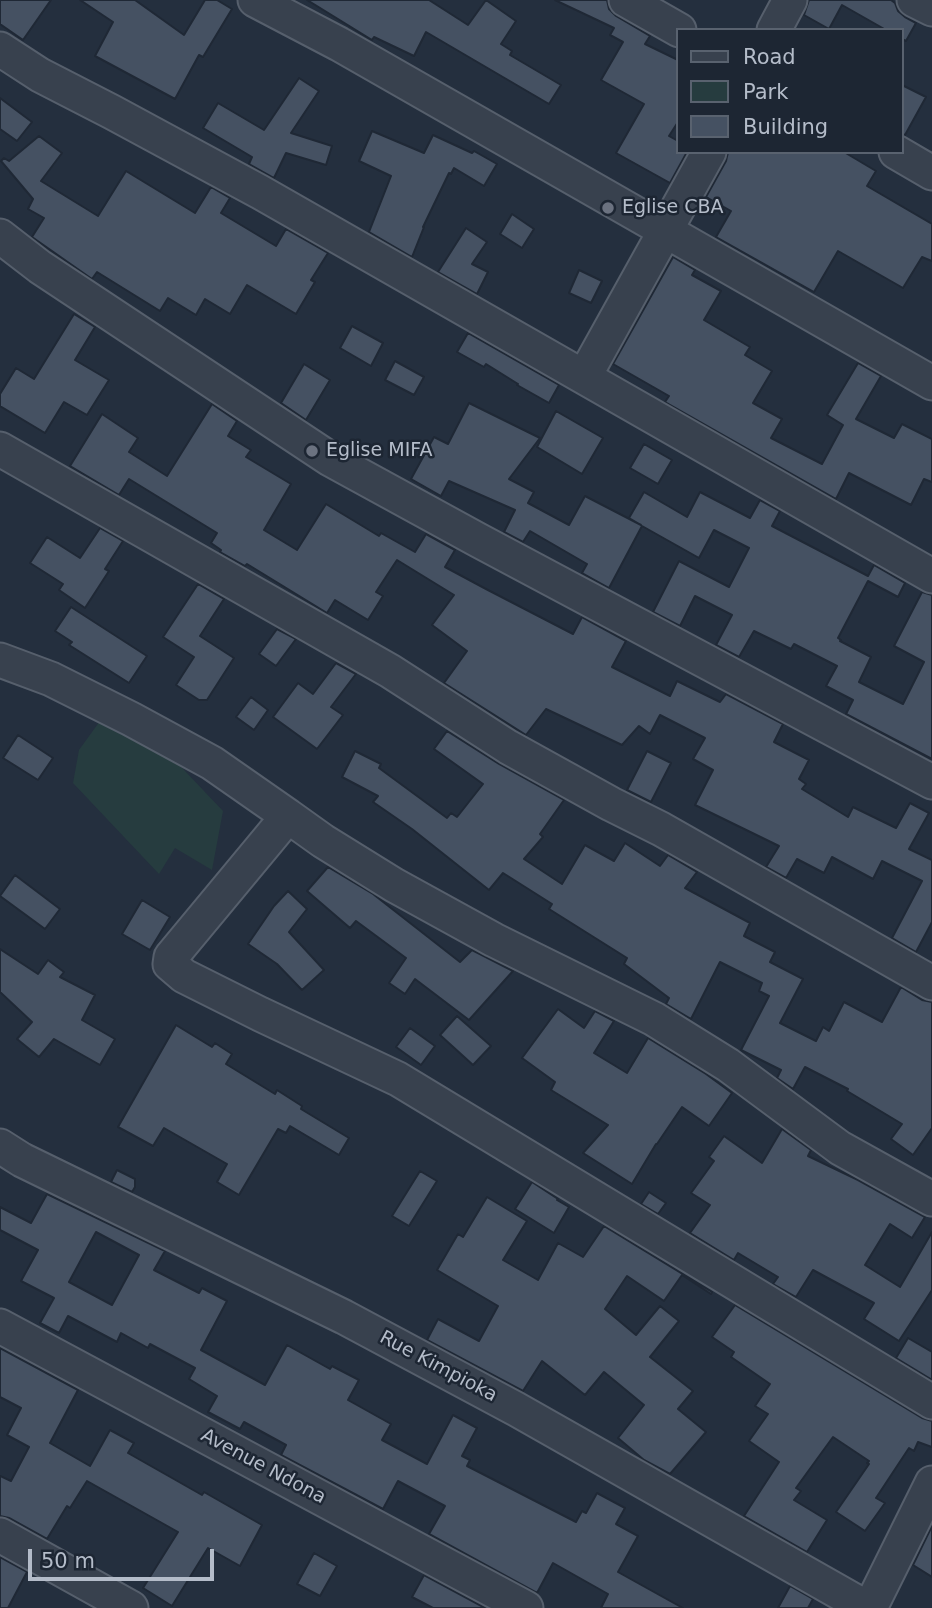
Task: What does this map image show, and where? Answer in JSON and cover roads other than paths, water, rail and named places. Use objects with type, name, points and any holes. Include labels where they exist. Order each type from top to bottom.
[{"type":"street","points":[[255,0],[339,44],[932,383]]},
{"type":"street","points":[[626,0],[676,29]]},
{"type":"street","points":[[775,28],[790,0]]},
{"type":"street","points":[[914,0],[932,9]]},
{"type":"street","points":[[0,49],[40,75],[247,185],[932,576]]},
{"type":"street","points":[[584,377],[708,154]]},
{"type":"street","points":[[899,154],[932,173]]},
{"type":"street","points":[[0,236],[40,267],[330,459],[932,782]]},
{"type":"street","points":[[0,449],[390,671],[508,747],[661,829],[932,984]]},
{"type":"street","points":[[0,660],[51,679],[212,763],[323,841],[394,885],[494,940],[654,1019],[728,1065],[840,1148],[932,1199]]},
{"type":"street","points":[[288,816],[170,957],[170,964],[176,971],[398,1079],[932,1402]]},
{"type":"street","name":"Rue Kimpioka","points":[[0,1146],[22,1160],[356,1323],[516,1409],[869,1608]]},
{"type":"street","name":"Avenue Ndona","points":[[0,1326],[526,1608]]},
{"type":"street","points":[[869,1608],[932,1483]]},
{"type":"street","points":[[0,1535],[131,1608]]},
{"type":"place","name":"Eglise CBA","points":[[608,208]]},
{"type":"place","name":"Eglise MIFA","points":[[312,451]]}]
